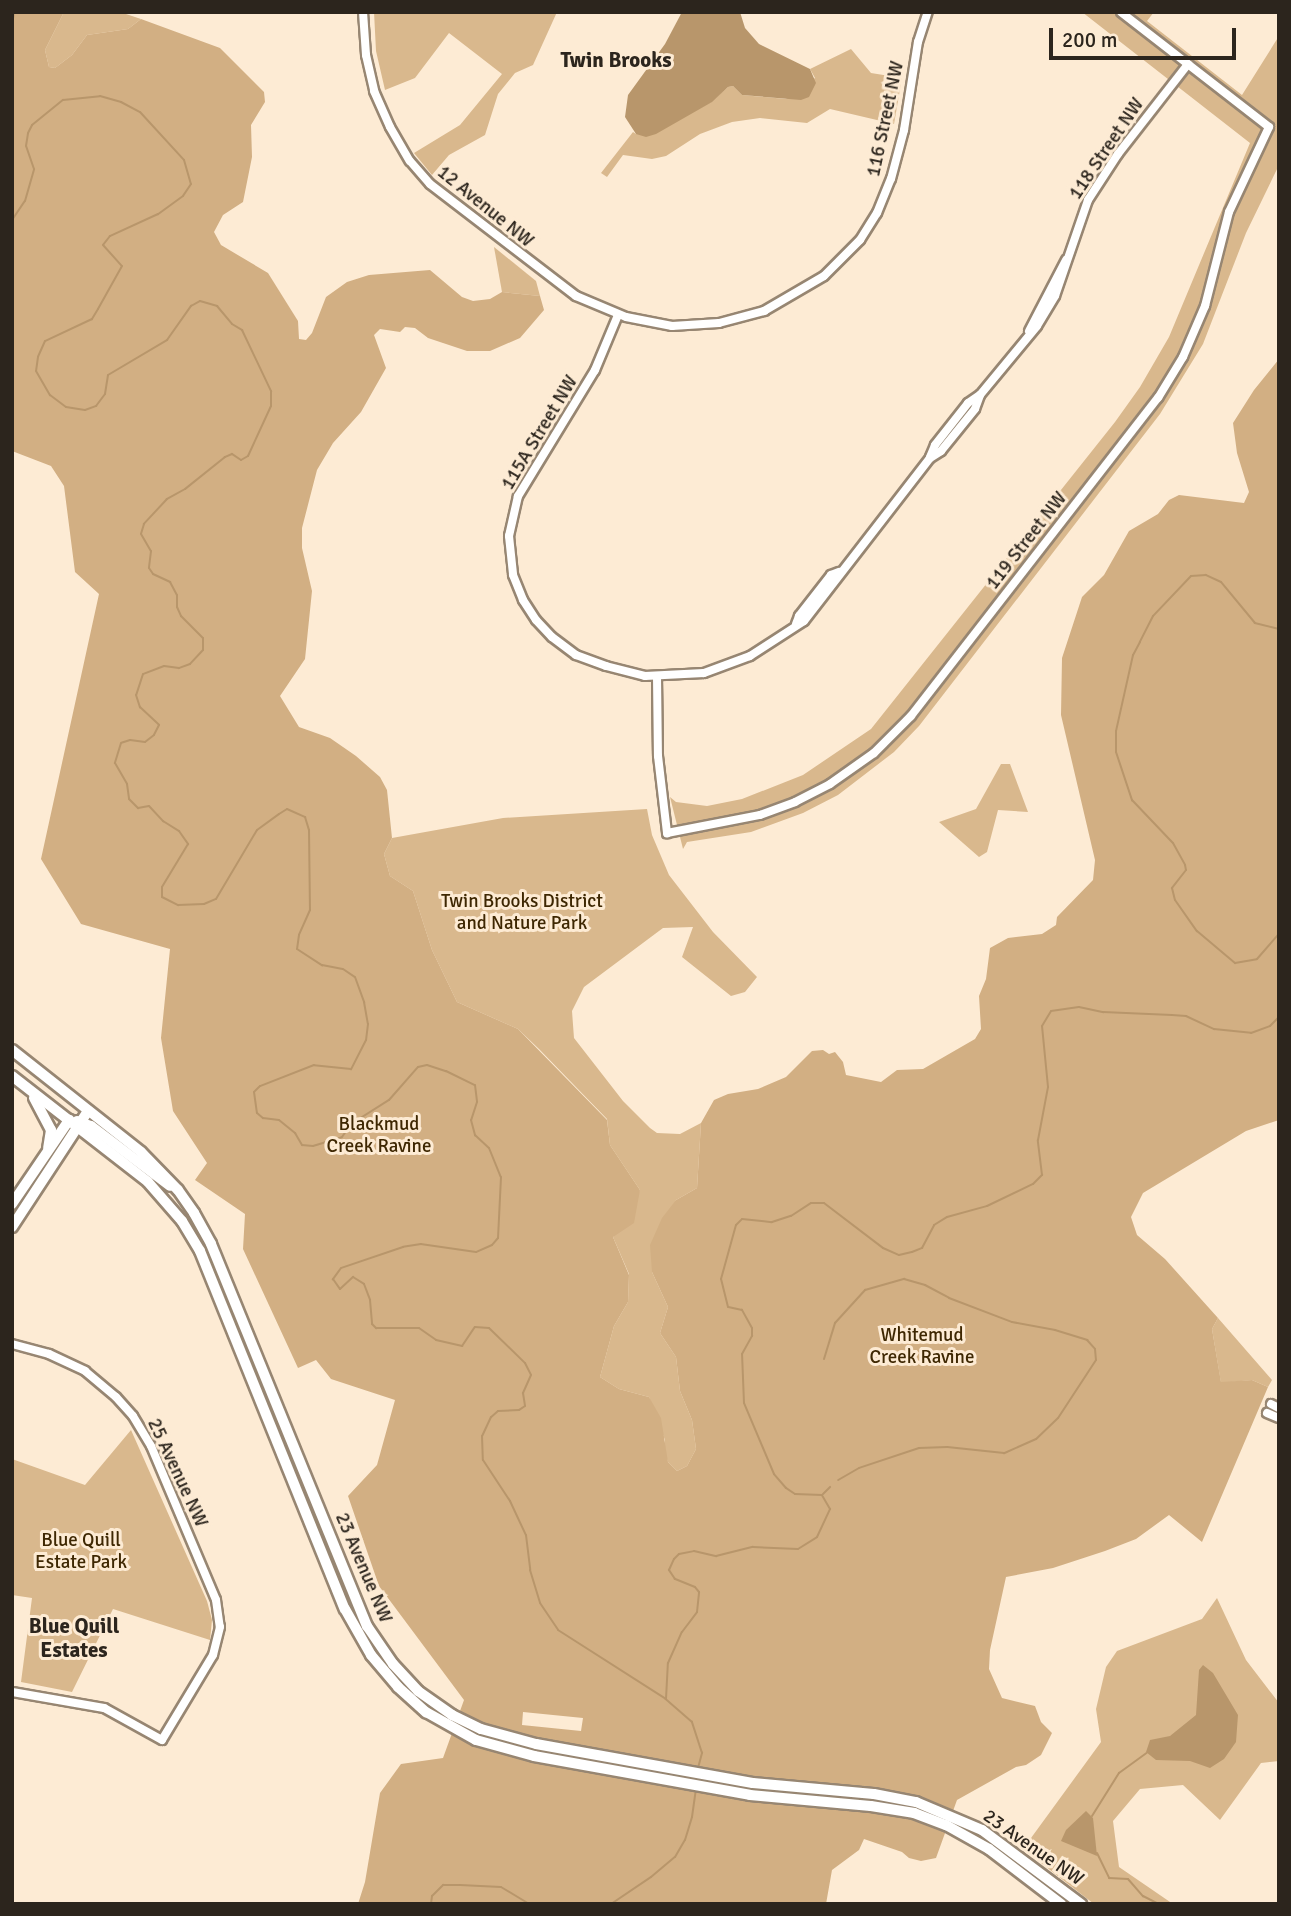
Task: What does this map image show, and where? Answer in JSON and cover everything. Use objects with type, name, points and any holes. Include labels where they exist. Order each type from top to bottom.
[{"type":"main road","name":"23 Avenue NW","points":[[12,1050],[141,1152],[178,1189],[211,1244],[356,1602],[393,1664],[433,1702],[481,1729],[660,1772],[720,1790],[779,1799],[871,1805],[914,1813],[946,1825],[989,1849],[1061,1904]]},
{"type":"main road","points":[[12,1077],[69,1120],[80,1124],[163,1183],[178,1189]]},
{"type":"main road","points":[[12,1077],[35,1099],[46,1118],[51,1130],[47,1152]]},
{"type":"main road","points":[[12,1227],[89,1111]]},
{"type":"main road","points":[[12,1204],[69,1120]]},
{"type":"main road","name":"23 Avenue NW","points":[[80,1124],[148,1182],[182,1221],[200,1251],[345,1608],[371,1655],[426,1712],[476,1740],[534,1756],[783,1787],[874,1794],[916,1802],[950,1814],[990,1835],[1081,1904]]},
{"type":"street","name":"12 Avenue NW","points":[[363,12],[366,54],[374,91],[390,127],[420,173],[442,194],[550,279],[586,302],[618,315],[656,324],[690,325]]},
{"type":"street","name":"116 Street NW","points":[[690,325],[748,317],[786,300],[824,276],[860,240],[883,201],[891,179],[904,130],[918,42],[928,12]]},
{"type":"street","points":[[1121,12],[1188,64]]},
{"type":"street","name":"119 Street NW","points":[[657,677],[658,756],[667,833],[739,821],[795,802],[858,766],[911,716],[1168,382],[1205,306],[1229,212],[1269,127],[1188,64]]},
{"type":"street","name":"118 Street NW","points":[[657,677],[696,674],[730,666],[768,646],[804,621],[837,581],[839,572],[930,458],[941,451],[975,409],[980,395],[1037,326],[1065,274],[1066,260],[1080,217],[1100,181],[1188,64]]},
{"type":"street","name":"115A Street NW","points":[[618,315],[595,370],[526,480],[514,508],[509,537],[511,566],[529,611],[552,638],[576,654],[618,670],[657,677]]},
{"type":"street","name":"25 Avenue NW","points":[[12,1344],[49,1354],[76,1366],[103,1384],[125,1406],[151,1446],[216,1600],[220,1627],[213,1655],[162,1740],[104,1707],[12,1692]]},
{"type":"street","points":[[1272,1408],[1279,1418]]},
{"type":"green space","name":"Whitemud Creek Ravine","points":[[12,12],[64,12],[45,50],[49,67],[55,68],[72,55],[87,35],[128,29],[141,19],[220,48],[264,92],[265,102],[251,125],[252,157],[243,202],[223,215],[214,232],[221,245],[268,273],[298,321],[299,339],[306,340],[312,333],[326,297],[347,282],[369,275],[430,270],[462,297],[473,301],[490,299],[502,292],[540,296],[544,310],[520,338],[490,351],[467,351],[428,338],[415,328],[405,327],[400,332],[380,329],[374,335],[386,368],[361,412],[333,443],[317,470],[302,528],[302,548],[312,591],[305,659],[280,696],[299,727],[330,738],[380,777],[387,790],[392,838],[384,854],[390,876],[413,891],[432,950],[457,1002],[518,1029],[607,1120],[610,1145],[640,1190],[634,1223],[613,1237],[629,1275],[628,1302],[614,1326],[600,1377],[619,1389],[649,1397],[661,1418],[668,1462],[677,1471],[687,1466],[696,1449],[692,1420],[680,1391],[676,1357],[660,1333],[668,1307],[652,1272],[650,1245],[662,1218],[676,1200],[697,1188],[701,1123],[714,1100],[728,1094],[758,1089],[786,1077],[812,1051],[823,1050],[829,1054],[835,1052],[843,1062],[846,1075],[881,1082],[897,1070],[923,1069],[975,1039],[981,1029],[979,996],[986,979],[990,948],[1008,938],[1042,934],[1056,925],[1057,917],[1093,880],[1095,860],[1061,715],[1062,658],[1082,597],[1104,575],[1129,531],[1158,514],[1169,500],[1179,495],[1244,503],[1249,492],[1237,453],[1233,423],[1254,390],[1279,359],[1279,1120],[1246,1131],[1143,1193],[1131,1217],[1137,1235],[1165,1259],[1218,1318],[1212,1329],[1221,1382],[1252,1380],[1268,1387],[1202,1542],[1169,1515],[1136,1539],[1105,1551],[1053,1568],[1006,1577],[990,1650],[989,1669],[1002,1698],[1035,1706],[1041,1722],[1052,1733],[1041,1755],[957,1800],[936,1858],[921,1861],[909,1858],[902,1852],[864,1839],[859,1850],[832,1870],[826,1904],[358,1904],[365,1882],[380,1793],[401,1764],[443,1758],[464,1700],[379,1586],[348,1496],[377,1465],[395,1400],[331,1379],[316,1360],[298,1368],[243,1249],[245,1214],[195,1180],[207,1163],[173,1111],[161,1038],[170,949],[81,924],[41,859],[99,594],[75,572],[64,486],[51,466],[12,451]],"holes":[[[523,1712],[583,1718],[581,1731],[522,1725]]]},
{"type":"green space","points":[[64,12],[120,12],[141,19],[128,29],[87,35],[72,55],[55,68],[49,67],[45,50]]},
{"type":"green space","points":[[374,12],[557,12],[533,65],[515,73],[498,94],[485,135],[449,155],[432,175],[414,153],[460,125],[502,74],[449,33],[415,78],[385,90],[376,51]]},
{"type":"green space","points":[[1082,12],[1154,12],[1147,21],[1242,95],[1279,36],[1279,165],[1246,233],[1203,344],[1160,414],[919,726],[894,752],[838,795],[803,813],[751,832],[687,842],[683,849],[670,797],[676,802],[707,806],[742,799],[803,775],[871,729],[1115,422],[1140,387],[1169,337],[1250,143]]},
{"type":"green space","points":[[851,49],[871,73],[902,78],[894,124],[830,109],[807,123],[760,118],[732,122],[700,134],[666,156],[652,159],[623,155],[607,177],[601,173],[633,132],[636,134],[674,122],[711,102],[728,87],[733,86],[742,95],[786,99],[815,78],[810,69]]},
{"type":"green space","points":[[494,247],[536,281],[540,296],[502,292]]},
{"type":"green space","points":[[1001,764],[1010,764],[1028,812],[998,810],[987,852],[979,857],[939,822],[976,809]]},
{"type":"green space","name":"Twin Brooks District and Nature Park","points":[[647,809],[652,835],[669,875],[713,932],[757,977],[745,992],[731,996],[682,957],[693,927],[663,928],[584,987],[572,1011],[574,1038],[623,1101],[650,1128],[657,1133],[680,1134],[701,1123],[697,1188],[676,1200],[652,1272],[668,1307],[660,1333],[676,1357],[680,1391],[692,1420],[696,1449],[687,1466],[677,1471],[668,1462],[664,1451],[665,1440],[649,1397],[619,1389],[600,1377],[614,1326],[628,1302],[629,1274],[613,1237],[640,1190],[610,1145],[607,1119],[518,1029],[457,1002],[432,950],[413,891],[390,876],[384,854],[392,838],[503,818]]},
{"type":"green space","points":[[1218,1318],[1272,1380],[1268,1387],[1252,1380],[1221,1383],[1212,1329]]},
{"type":"green space","name":"Blue Quill Estate Park","points":[[131,1430],[207,1601],[212,1620],[210,1640],[113,1609],[72,1692],[21,1682],[32,1598],[12,1595],[12,1459],[85,1485]]},
{"type":"green space","points":[[1217,1598],[1246,1660],[1279,1703],[1279,1761],[1261,1763],[1220,1820],[1183,1785],[1140,1789],[1113,1821],[1119,1867],[1173,1904],[1094,1904],[1023,1849],[1101,1742],[1096,1709],[1106,1667],[1117,1651],[1202,1619]]},
{"type":"shaded area","points":[[682,12],[740,12],[745,28],[759,44],[810,69],[816,83],[809,97],[801,100],[742,95],[733,86],[728,87],[712,102],[656,134],[646,137],[636,134],[625,117],[628,95],[665,44]]},
{"type":"shaded area","points":[[1203,1665],[1213,1673],[1238,1715],[1236,1742],[1224,1759],[1210,1768],[1190,1761],[1156,1760],[1146,1752],[1150,1740],[1170,1736],[1196,1715],[1199,1670]]},
{"type":"shaded area","points":[[1086,1811],[1093,1818],[1097,1856],[1061,1841],[1066,1830]]},
{"type":"waterway","points":[[12,25],[14,12]]},
{"type":"waterway","points":[[12,220],[25,201],[34,169],[26,146],[28,133],[32,125],[63,100],[100,96],[121,102],[140,112],[184,160],[191,184],[183,196],[158,214],[110,236],[103,245],[122,266],[92,319],[45,341],[38,357],[36,371],[50,395],[66,407],[85,410],[96,406],[105,394],[108,375],[167,340],[191,306],[200,301],[217,306],[232,324],[242,330],[271,391],[271,406],[248,456],[241,460],[232,454],[225,457],[185,489],[167,499],[144,524],[141,534],[151,551],[149,568],[153,574],[170,582],[177,595],[177,607],[181,616],[203,638],[203,650],[190,664],[179,668],[164,666],[143,674],[136,695],[140,707],[159,725],[154,735],[145,742],[130,740],[121,743],[115,763],[127,784],[129,799],[138,808],[149,806],[163,821],[179,831],[188,844],[162,887],[162,897],[178,905],[204,904],[216,899],[257,830],[279,814],[287,809],[305,817],[309,830],[310,910],[299,935],[297,949],[322,965],[343,969],[355,977],[368,1024],[366,1040],[351,1069],[314,1065],[260,1086],[254,1092],[257,1113],[263,1118],[279,1120],[295,1133],[302,1145],[313,1146],[342,1137],[351,1124],[389,1100],[418,1067],[427,1065],[475,1085],[477,1102],[471,1120],[475,1135],[489,1148],[501,1177],[498,1238],[492,1245],[476,1252],[421,1244],[403,1247],[341,1268],[333,1279],[340,1289],[353,1277],[364,1284],[370,1300],[372,1324],[376,1328],[419,1328],[436,1340],[462,1346],[475,1327],[489,1328],[525,1363],[531,1375],[523,1393],[525,1406],[519,1410],[498,1411],[491,1417],[482,1436],[483,1460],[510,1501],[526,1535],[530,1570],[540,1603],[558,1630],[666,1699]]},
{"type":"waterway","points":[[1279,629],[1255,623],[1221,582],[1206,575],[1191,576],[1153,616],[1133,655],[1116,731],[1116,752],[1132,800],[1173,843],[1185,865],[1186,870],[1172,888],[1175,900],[1197,931],[1235,963],[1257,959],[1279,934]]},
{"type":"waterway","points":[[698,1768],[702,1753],[692,1722],[666,1699],[668,1663],[682,1632],[697,1612],[699,1592],[695,1587],[675,1579],[669,1570],[674,1559],[679,1554],[694,1551],[716,1556],[753,1547],[798,1549],[817,1537],[830,1509],[822,1495],[795,1494],[774,1474],[744,1403],[742,1354],[752,1336],[752,1328],[742,1310],[728,1307],[721,1279],[736,1225],[742,1219],[772,1222],[791,1216],[811,1203],[824,1203],[883,1248],[899,1255],[912,1252],[922,1248],[934,1225],[947,1217],[987,1206],[1033,1184],[1042,1175],[1038,1140],[1048,1087],[1042,1026],[1051,1011],[1079,1007],[1103,1012],[1186,1016],[1214,1029],[1251,1033],[1270,1026],[1279,1017]]},
{"type":"waterway","points":[[824,1359],[835,1323],[865,1290],[904,1279],[925,1285],[949,1298],[1012,1322],[1055,1330],[1087,1340],[1095,1349],[1096,1360],[1058,1418],[1036,1439],[1004,1453],[947,1447],[919,1448],[859,1468],[838,1480]]},
{"type":"waterway","points":[[823,1494],[830,1487]]},
{"type":"waterway","points":[[1092,1816],[1119,1773],[1147,1753]]},
{"type":"waterway","points":[[611,1904],[675,1857],[685,1840],[696,1788]]},
{"type":"waterway","points":[[1097,1853],[1109,1878],[1128,1879],[1143,1896],[1159,1904]]},
{"type":"waterway","points":[[431,1904],[432,1896],[443,1885],[501,1887],[529,1904]]},
{"type":"district","name":"Twin Brooks","points":[[616,60]]},
{"type":"district","name":"Blue Quill Estates","points":[[74,1638]]},
{"type":"park label","name":"Blackmud Creek Ravine","points":[[379,1136]]}]
